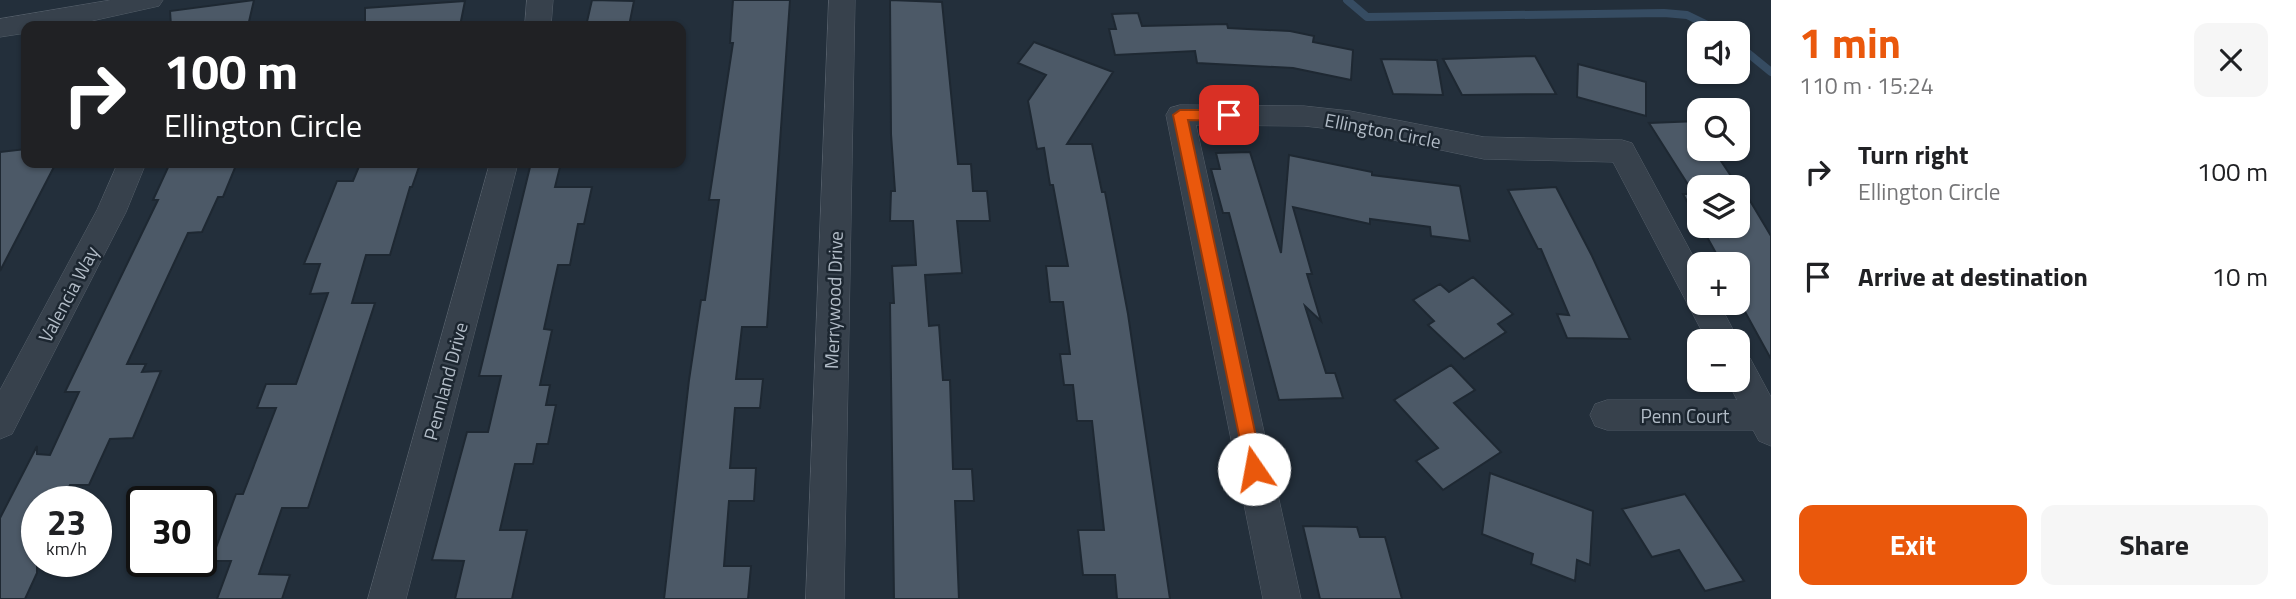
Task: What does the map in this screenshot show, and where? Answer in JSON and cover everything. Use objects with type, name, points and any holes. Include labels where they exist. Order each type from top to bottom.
[{"type":"street","points":[[45,21],[150,0]]},
{"type":"street","points":[[156,0],[158,21]]},
{"type":"street","points":[[538,21],[540,0]]},
{"type":"street","name":"Merrywood Drive","points":[[825,599],[842,0]]},
{"type":"street","points":[[0,28],[21,25]]},
{"type":"street","name":"Ellington Circle","points":[[1282,599],[1180,115],[1304,116],[1350,121],[1484,148],[1622,151],[1687,273]]},
{"type":"street","name":"Valencia Way","points":[[0,423],[111,212],[130,168]]},
{"type":"street","name":"Pennland Drive","points":[[387,599],[503,168]]},
{"type":"street","points":[[1750,390],[1767,422]]},
{"type":"street","name":"Penn Court","points":[[1607,415],[1767,422]]},
{"type":"building","points":[[254,0],[249,21],[171,21],[170,11]]},
{"type":"building","points":[[592,0],[634,1],[630,21],[587,21]]},
{"type":"building","points":[[733,0],[790,0],[767,327],[742,327],[736,379],[763,379],[760,408],[735,408],[730,468],[756,468],[754,501],[729,501],[724,566],[751,566],[748,599],[664,599],[689,380],[701,300],[705,300],[719,200],[709,200],[733,43],[730,43]]},
{"type":"building","points":[[890,0],[942,2],[958,164],[971,164],[973,191],[987,191],[990,221],[957,221],[962,273],[925,275],[929,326],[939,325],[943,380],[950,380],[953,469],[972,469],[974,501],[955,501],[959,599],[894,599],[890,303],[894,303],[892,266],[916,265],[913,221],[890,221],[891,191],[895,191],[891,134]]},
{"type":"building","points":[[465,1],[461,21],[365,21],[365,8]]},
{"type":"building","points":[[1138,13],[1142,26],[1227,24],[1228,28],[1290,31],[1314,36],[1313,42],[1353,50],[1351,80],[1293,68],[1197,63],[1195,51],[1115,55],[1109,29],[1116,29],[1112,14]]},
{"type":"building","points":[[1034,42],[1113,72],[1067,144],[1092,144],[1102,192],[1105,192],[1128,314],[1170,599],[1117,599],[1115,575],[1083,575],[1078,530],[1104,530],[1092,421],[1077,421],[1073,385],[1064,385],[1060,354],[1070,354],[1063,302],[1050,302],[1046,266],[1068,266],[1053,185],[1050,185],[1044,148],[1037,149],[1028,101],[1046,75],[1018,63]]},
{"type":"building","points":[[1535,56],[1556,94],[1462,95],[1443,59]]},
{"type":"building","points":[[1381,59],[1437,60],[1443,95],[1393,94]]},
{"type":"building","points":[[1578,64],[1646,82],[1646,116],[1577,97]]},
{"type":"building","points":[[1687,121],[1687,161],[1721,161],[1730,175],[1687,175],[1687,183],[1649,123]]},
{"type":"building","points":[[21,150],[21,168],[53,168],[0,271],[0,152]]},
{"type":"building","points":[[1250,152],[1281,253],[1289,155],[1372,172],[1372,175],[1460,186],[1470,241],[1431,236],[1430,227],[1370,219],[1370,224],[1293,207],[1312,274],[1307,274],[1321,321],[1305,306],[1326,373],[1335,373],[1343,398],[1279,400],[1229,213],[1223,213],[1211,169],[1220,169],[1216,153]]},
{"type":"building","points":[[168,168],[235,168],[223,197],[218,197],[202,232],[188,233],[127,364],[146,364],[142,372],[161,371],[133,438],[110,439],[89,485],[21,486],[21,577],[35,577],[25,599],[0,599],[0,518],[37,446],[37,454],[50,455],[79,392],[65,392],[158,200],[153,200]]},
{"type":"building","points":[[358,168],[419,168],[410,187],[390,255],[366,255],[352,303],[375,303],[308,508],[282,508],[259,574],[290,575],[282,599],[217,599],[231,561],[217,561],[217,545],[236,494],[243,494],[276,408],[257,408],[266,384],[296,384],[328,293],[310,294],[320,264],[304,264],[337,181],[353,181]]},
{"type":"building","points":[[530,168],[560,168],[555,187],[592,187],[584,224],[578,224],[570,265],[558,265],[544,329],[552,330],[540,385],[550,385],[546,405],[556,405],[548,444],[537,444],[533,464],[515,464],[500,530],[527,530],[512,599],[455,599],[464,561],[432,560],[467,432],[488,432],[501,376],[479,376]]},
{"type":"building","points":[[1556,187],[1592,256],[1630,339],[1567,338],[1557,314],[1569,315],[1541,249],[1538,249],[1508,190]]},
{"type":"building","points":[[1750,201],[1771,236],[1771,359],[1747,315],[1750,315],[1750,252],[1715,252],[1708,238],[1750,238]]},
{"type":"building","points":[[1473,277],[1513,314],[1498,324],[1506,332],[1464,359],[1428,325],[1434,321],[1413,300],[1440,284],[1449,292]]},
{"type":"building","points":[[1451,365],[1475,390],[1454,403],[1501,452],[1443,490],[1416,461],[1438,448],[1394,400]]},
{"type":"building","points":[[1490,473],[1593,511],[1590,565],[1577,560],[1575,581],[1531,564],[1533,554],[1482,534]]},
{"type":"building","points":[[1685,494],[1744,581],[1705,591],[1679,550],[1652,557],[1622,509]]},
{"type":"building","points":[[1303,526],[1357,527],[1360,537],[1385,537],[1402,599],[1320,599]]},
{"type":"waterway","points":[[1347,0],[1367,17],[1664,13],[1687,15],[1699,21]]},
{"type":"waterway","points":[[1750,55],[1771,72]]},
{"type":"route","points":[[1229,115],[1180,115],[1254,469]]}]
